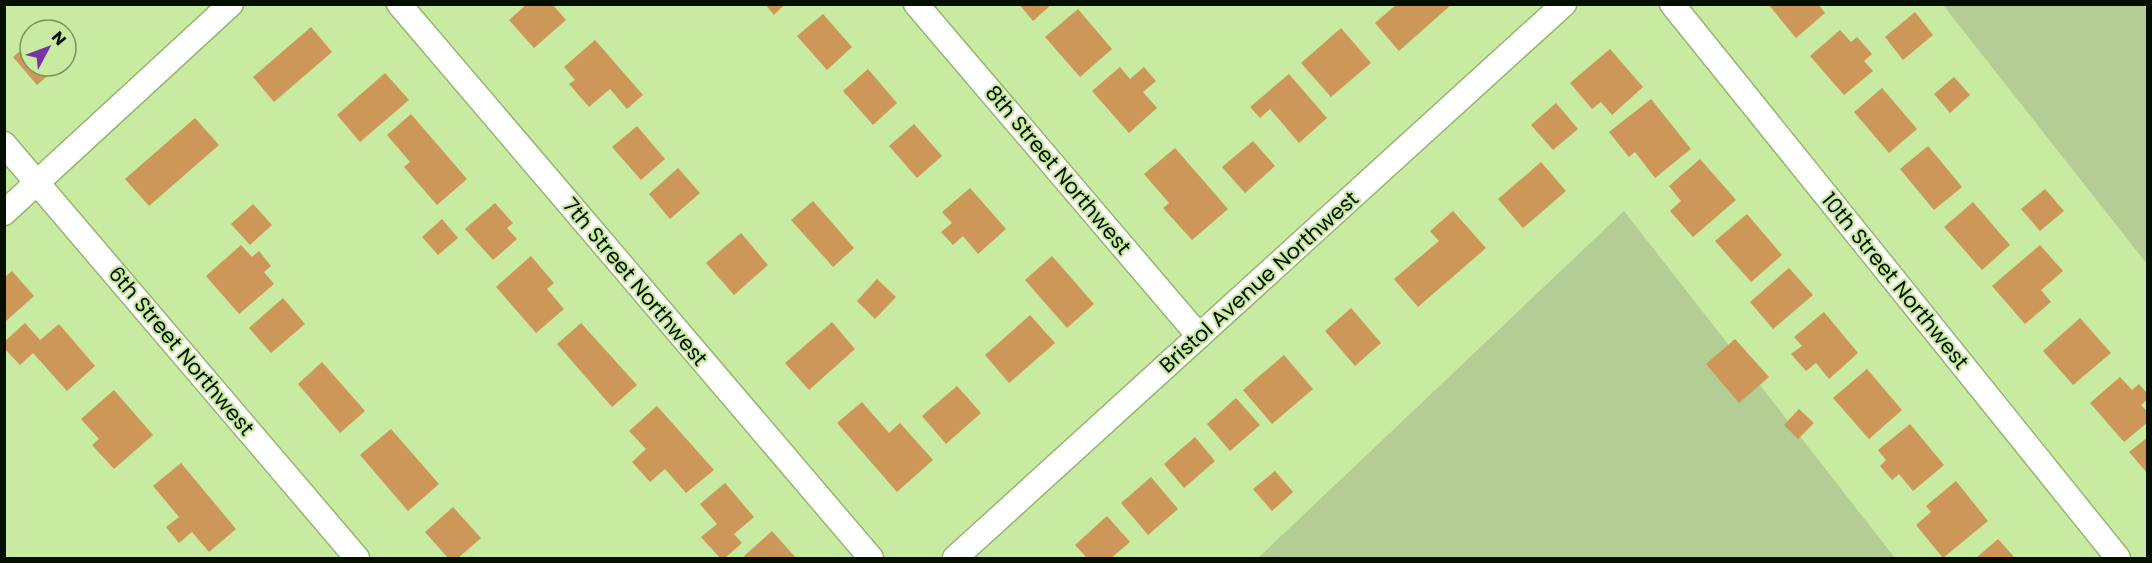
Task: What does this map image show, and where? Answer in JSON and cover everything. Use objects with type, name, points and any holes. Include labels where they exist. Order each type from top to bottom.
[{"type":"street","points":[[4,213],[231,4]]},
{"type":"street","name":"7th Street Northwest","points":[[399,4],[871,558]]},
{"type":"street","name":"8th Street Northwest","points":[[916,4],[1199,336]]},
{"type":"street","name":"Bristol Avenue Northwest","points":[[955,558],[1564,4]]},
{"type":"street","name":"10th Street Northwest","points":[[1672,4],[2118,558]]},
{"type":"street","name":"6th Street Northwest","points":[[4,144],[357,558]]},
{"type":"green space","points":[[1943,5],[2147,5],[2147,264]]},
{"type":"green space","points":[[1624,211],[1895,558],[1258,558]]},
{"type":"building","points":[[527,4],[552,4],[566,20],[534,48],[509,20]]},
{"type":"building","points":[[765,4],[785,4],[774,15]]},
{"type":"building","points":[[1019,4],[1052,4],[1033,21]]},
{"type":"building","points":[[1397,4],[1452,4],[1399,51],[1375,23]]},
{"type":"building","points":[[1768,4],[1818,4],[1825,13],[1796,38]]},
{"type":"building","points":[[1078,9],[1112,49],[1080,77],[1045,37]]},
{"type":"building","points":[[1915,12],[1933,35],[1903,60],[1885,37]]},
{"type":"building","points":[[823,14],[852,47],[827,70],[797,36]]},
{"type":"building","points":[[311,27],[332,52],[274,102],[253,77]]},
{"type":"building","points":[[1341,28],[1371,63],[1331,97],[1301,63]]},
{"type":"building","points":[[1840,30],[1851,42],[1857,37],[1872,54],[1864,61],[1873,71],[1844,95],[1810,56]]},
{"type":"building","points":[[595,40],[643,95],[627,109],[610,89],[589,107],[569,84],[575,80],[564,67]]},
{"type":"building","points":[[1610,49],[1643,87],[1612,115],[1601,102],[1592,109],[1570,83]]},
{"type":"building","points":[[18,53],[18,63],[13,57]]},
{"type":"building","points":[[1120,67],[1130,79],[1144,67],[1156,81],[1143,92],[1157,108],[1129,133],[1092,91]]},
{"type":"building","points":[[868,69],[897,103],[873,125],[843,91]]},
{"type":"building","points":[[385,73],[409,100],[360,142],[337,115]]},
{"type":"building","points":[[1289,74],[1327,118],[1299,143],[1270,109],[1260,118],[1250,107]]},
{"type":"building","points":[[1954,77],[1970,95],[1950,113],[1934,94]]},
{"type":"building","points":[[31,78],[45,78],[37,85]]},
{"type":"building","points":[[1882,88],[1917,129],[1889,153],[1854,112]]},
{"type":"building","points":[[1651,99],[1691,149],[1655,178],[1635,152],[1629,157],[1609,132]]},
{"type":"building","points":[[1556,103],[1578,129],[1553,150],[1531,125]]},
{"type":"building","points":[[411,114],[467,179],[437,205],[404,167],[410,162],[387,135]]},
{"type":"building","points":[[195,118],[219,145],[149,206],[125,179]]},
{"type":"building","points":[[914,124],[942,156],[917,178],[889,146]]},
{"type":"building","points":[[637,126],[665,159],[641,180],[612,147]]},
{"type":"building","points":[[1253,141],[1275,166],[1245,193],[1222,167]]},
{"type":"building","points":[[1928,146],[1962,187],[1934,210],[1900,169]]},
{"type":"building","points":[[1175,148],[1228,209],[1192,240],[1163,208],[1169,203],[1144,174]]},
{"type":"building","points":[[1700,159],[1736,200],[1693,237],[1670,211],[1681,201],[1669,186]]},
{"type":"building","points":[[1541,162],[1566,191],[1523,228],[1498,199]]},
{"type":"building","points":[[678,168],[700,193],[670,219],[649,194]]},
{"type":"building","points":[[970,188],[1006,229],[978,254],[963,236],[953,245],[941,232],[952,223],[942,212]]},
{"type":"building","points":[[2045,189],[2064,211],[2040,231],[2021,209]]},
{"type":"building","points":[[813,201],[854,248],[833,267],[791,220]]},
{"type":"building","points":[[1973,202],[2010,245],[1982,270],[1944,227]]},
{"type":"building","points":[[495,203],[513,223],[507,228],[517,239],[493,260],[465,229]]},
{"type":"building","points":[[253,204],[272,225],[250,245],[231,224]]},
{"type":"building","points":[[1453,211],[1486,248],[1418,307],[1394,279],[1439,241],[1430,231]]},
{"type":"building","points":[[1747,214],[1782,255],[1751,282],[1715,241]]},
{"type":"building","points":[[442,219],[458,238],[438,255],[422,237]]},
{"type":"building","points":[[741,233],[768,265],[734,295],[706,263]]},
{"type":"building","points":[[241,245],[252,257],[259,251],[271,266],[264,272],[274,284],[239,314],[206,276]]},
{"type":"building","points":[[2040,245],[2063,271],[2041,290],[2051,302],[2025,324],[1992,286]]},
{"type":"building","points":[[531,256],[554,283],[547,289],[564,309],[536,333],[496,287]]},
{"type":"building","points":[[1052,256],[1094,304],[1067,328],[1025,280]]},
{"type":"building","points":[[1789,268],[1813,295],[1773,329],[1750,302]]},
{"type":"building","points":[[12,271],[34,296],[5,322],[5,277]]},
{"type":"building","points":[[877,279],[896,297],[875,319],[857,301]]},
{"type":"building","points":[[283,298],[305,324],[271,353],[249,328]]},
{"type":"building","points":[[1351,308],[1381,343],[1355,366],[1325,331]]},
{"type":"building","points":[[1824,312],[1858,353],[1829,379],[1816,363],[1806,371],[1791,354],[1802,346],[1794,337]]},
{"type":"building","points":[[1030,315],[1055,343],[1009,383],[985,355]]},
{"type":"building","points":[[2080,318],[2111,353],[2073,385],[2043,351]]},
{"type":"building","points":[[832,322],[855,349],[809,390],[785,363]]},
{"type":"building","points":[[25,323],[40,340],[59,324],[95,366],[67,391],[33,353],[20,365],[4,348],[4,342]]},
{"type":"building","points":[[581,323],[637,385],[612,407],[557,344]]},
{"type":"building","points":[[1735,339],[1769,377],[1739,403],[1706,364]]},
{"type":"building","points":[[1284,355],[1313,389],[1272,424],[1243,390]]},
{"type":"building","points":[[322,362],[365,411],[340,433],[298,384]]},
{"type":"building","points":[[1867,369],[1902,410],[1869,439],[1833,398]]},
{"type":"building","points":[[2120,377],[2132,390],[2139,384],[2148,394],[2148,399],[2141,405],[2148,412],[2148,422],[2124,442],[2090,403]]},
{"type":"building","points":[[957,386],[981,413],[946,444],[922,416]]},
{"type":"building","points":[[114,390],[153,435],[114,469],[92,445],[99,439],[81,419]]},
{"type":"building","points":[[1236,398],[1260,425],[1230,451],[1207,424]]},
{"type":"building","points":[[862,402],[889,433],[900,423],[933,460],[897,492],[837,423]]},
{"type":"building","points":[[657,406],[714,470],[686,493],[665,469],[650,482],[632,462],[646,449],[629,431]]},
{"type":"building","points":[[1799,409],[1814,423],[1798,439],[1784,425]]},
{"type":"building","points":[[1910,424],[1944,465],[1913,491],[1899,474],[1892,480],[1880,466],[1886,460],[1878,450]]},
{"type":"building","points":[[391,429],[439,484],[408,511],[360,455]]},
{"type":"building","points":[[1195,437],[1215,461],[1184,488],[1164,464]]},
{"type":"building","points":[[2148,437],[2148,474],[2129,452]]},
{"type":"building","points":[[181,463],[236,529],[209,552],[192,532],[179,543],[166,527],[179,517],[153,486]]},
{"type":"building","points":[[1275,471],[1293,492],[1272,511],[1253,489]]},
{"type":"building","points":[[1151,477],[1178,509],[1148,535],[1121,503]]},
{"type":"building","points":[[1956,481],[1988,521],[1943,558],[1916,525],[1931,512],[1926,506]]},
{"type":"building","points":[[725,483],[754,517],[734,534],[742,543],[725,558],[720,558],[701,537],[717,524],[700,504]]},
{"type":"building","points":[[453,507],[481,538],[458,558],[448,558],[425,532]]},
{"type":"building","points":[[1107,516],[1130,542],[1111,558],[1087,558],[1075,545]]},
{"type":"building","points":[[772,531],[796,558],[746,558],[744,556]]},
{"type":"building","points":[[1998,539],[2015,558],[1976,558]]}]
